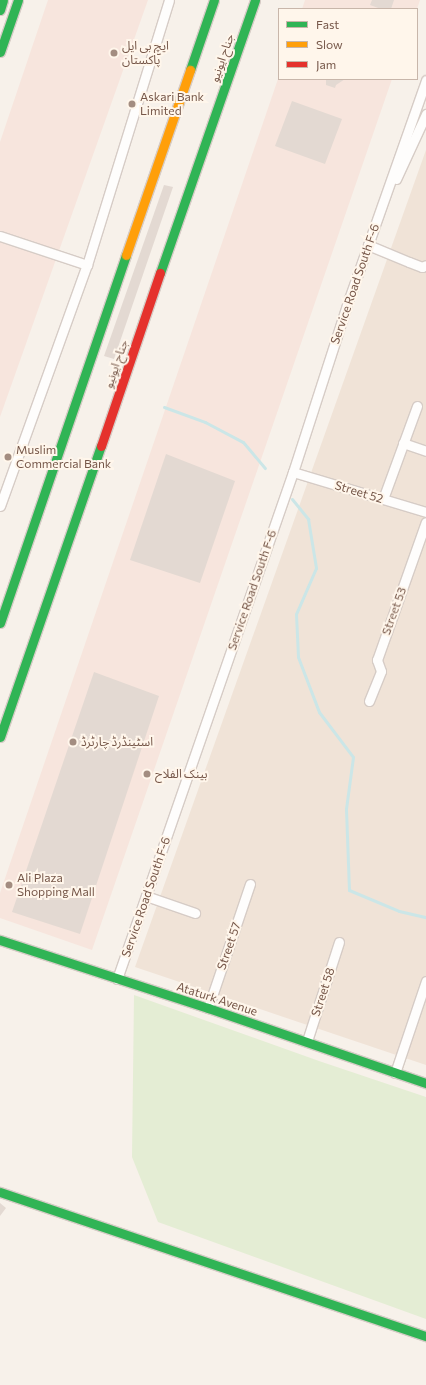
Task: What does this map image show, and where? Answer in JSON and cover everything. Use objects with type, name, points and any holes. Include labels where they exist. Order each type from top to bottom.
[{"type":"main road","points":[[0,10],[3,0]]},
{"type":"main road","points":[[0,52],[18,0]]},
{"type":"main road","points":[[0,623],[214,0]]},
{"type":"main road","name":"جناح ایونیو","points":[[0,736],[255,0]]},
{"type":"main road","name":"Ataturk Avenue","points":[[0,940],[307,1041],[426,1083]]},
{"type":"main road","points":[[0,1192],[426,1336]]},
{"type":"street","points":[[0,506],[87,265],[169,0]]},
{"type":"street","name":"Service Road South F-6","points":[[117,979],[293,472],[368,245],[426,80]]},
{"type":"street","name":"Service Road South F-6","points":[[384,201],[405,162],[426,114]]},
{"type":"street","points":[[0,236],[87,265]]},
{"type":"street","points":[[368,245],[422,267],[426,265]]},
{"type":"street","points":[[383,499],[417,406]]},
{"type":"street","points":[[403,443],[426,451]]},
{"type":"street","name":"Street 52","points":[[293,472],[426,512]]},
{"type":"street","name":"Street 53","points":[[369,700],[381,671],[377,660],[426,522]]},
{"type":"street","name":"Street 57","points":[[208,1008],[250,884]]},
{"type":"street","points":[[146,896],[195,913]]},
{"type":"street","name":"Street 58","points":[[307,1041],[339,942]]},
{"type":"street","points":[[395,1073],[426,981]]},
{"type":"shaded area","points":[[48,0],[148,0],[0,417],[0,142]]},
{"type":"shaded area","points":[[305,0],[420,0],[417,8],[302,8]]},
{"type":"shaded area","points":[[278,79],[392,80],[92,950],[0,918],[0,893]]},
{"type":"shaded area","points":[[426,150],[426,1065],[135,967]]},
{"type":"green space","points":[[134,995],[319,1061],[426,1097],[426,1319],[158,1222],[132,1157]]},
{"type":"building","points":[[372,0],[394,0],[391,8],[378,8],[370,5]]},
{"type":"building","points":[[326,80],[344,80],[336,85],[335,88],[326,85]]},
{"type":"building","points":[[292,101],[342,119],[325,164],[275,146]]},
{"type":"building","points":[[164,185],[173,187],[114,359],[104,356]]},
{"type":"building","points":[[166,454],[235,481],[200,583],[130,560]]},
{"type":"building","points":[[94,672],[159,696],[80,934],[12,912]]},
{"type":"building","points":[[0,1203],[6,1208],[0,1216]]},
{"type":"waterway","points":[[164,407],[205,422],[243,442],[265,468]]},
{"type":"waterway","points":[[292,499],[308,519],[316,568],[296,614],[298,657],[319,712],[353,757],[346,809],[349,890],[399,911],[426,917]]},
{"type":"traffic: fast","points":[[0,10],[3,0]]},
{"type":"traffic: fast","points":[[0,52],[18,0]]},
{"type":"traffic: fast","points":[[190,70],[214,0]]},
{"type":"traffic: fast","points":[[160,273],[255,0]]},
{"type":"traffic: fast","points":[[0,623],[126,255]]},
{"type":"traffic: fast","points":[[0,737],[101,446]]},
{"type":"traffic: fast","points":[[0,940],[208,1008],[426,1083]]},
{"type":"traffic: fast","points":[[0,1192],[426,1336]]},
{"type":"traffic: slow","points":[[126,255],[190,70]]},
{"type":"traffic: jam","points":[[101,446],[160,273]]},
{"type":"place","name":"ایچ بی ایل پاکستان","points":[[114,53]]},
{"type":"place","name":"Askari Bank Limited","points":[[132,104]]},
{"type":"place","name":"Muslim Commercial Bank","points":[[8,457]]},
{"type":"place","name":"اسٹینڈرڈ چارٹرڈ","points":[[73,742]]},
{"type":"place","name":"بینک الفلاح","points":[[147,774]]},
{"type":"place","name":"Ali Plaza Shopping Mall","points":[[9,885]]}]
